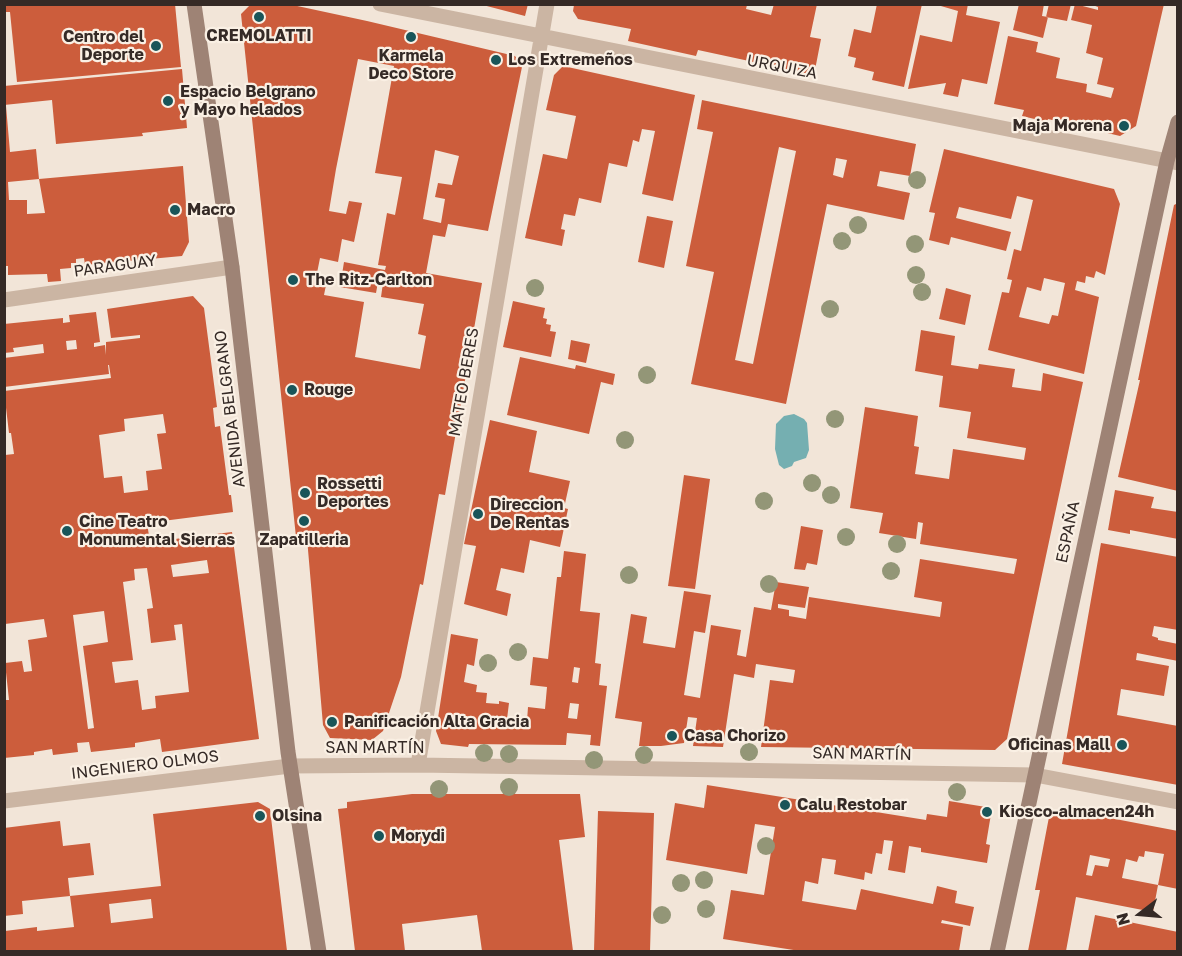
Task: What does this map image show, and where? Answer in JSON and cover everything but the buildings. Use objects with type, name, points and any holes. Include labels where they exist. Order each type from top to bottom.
[{"type":"street","name":"AVENIDA BELGRANO","points":[[194,4],[232,267],[291,766],[319,951]]},
{"type":"street","name":"URQUIZA","points":[[380,4],[1172,162]]},
{"type":"street","name":"MATEO BERES","points":[[418,765],[547,4]]},
{"type":"street","name":"ESPAÑA","points":[[998,951],[1172,162],[1178,122]]},
{"type":"street","name":"PARAGUAY","points":[[4,300],[232,267]]},
{"type":"street","name":"SAN MARTÍN","points":[[291,766],[418,765],[1035,775],[1178,802]]},
{"type":"street","name":"INGENIERO OLMOS","points":[[4,801],[291,766]]},
{"type":"water","points":[[794,414],[807,423],[809,450],[806,458],[784,469],[779,465],[775,449],[776,424],[784,416]]},
{"type":"place","name":"CREMOLATTI","points":[[259,17]]},
{"type":"place","name":"Karmela Deco Store","points":[[411,37]]},
{"type":"place","name":"Centro del Deporte","points":[[156,46]]},
{"type":"place","name":"Los Extremeños","points":[[496,60]]},
{"type":"place","name":"Espacio Belgrano y Mayo helados","points":[[168,101]]},
{"type":"place","name":"Maja Morena","points":[[1124,126]]},
{"type":"place","name":"Macro","points":[[175,210]]},
{"type":"place","name":"The Ritz-Carlton","points":[[293,280]]},
{"type":"place","name":"Rouge","points":[[292,390]]},
{"type":"place","name":"Rossetti Deportes","points":[[305,493]]},
{"type":"place","name":"Direccion De Rentas","points":[[478,514]]},
{"type":"place","name":"Zapatilleria","points":[[304,521]]},
{"type":"place","name":"Cine Teatro Monumental Sierras","points":[[67,531]]},
{"type":"place","name":"Panificación Alta Gracia","points":[[332,722]]},
{"type":"place","name":"Casa Chorizo","points":[[672,736]]},
{"type":"place","name":"Oficinas Mall","points":[[1122,745]]},
{"type":"place","name":"Calu Restobar","points":[[785,805]]},
{"type":"place","name":"Kiosco-almacen24h","points":[[987,812]]},
{"type":"place","name":"Olsina","points":[[260,816]]},
{"type":"place","name":"Morydi","points":[[379,836]]}]
